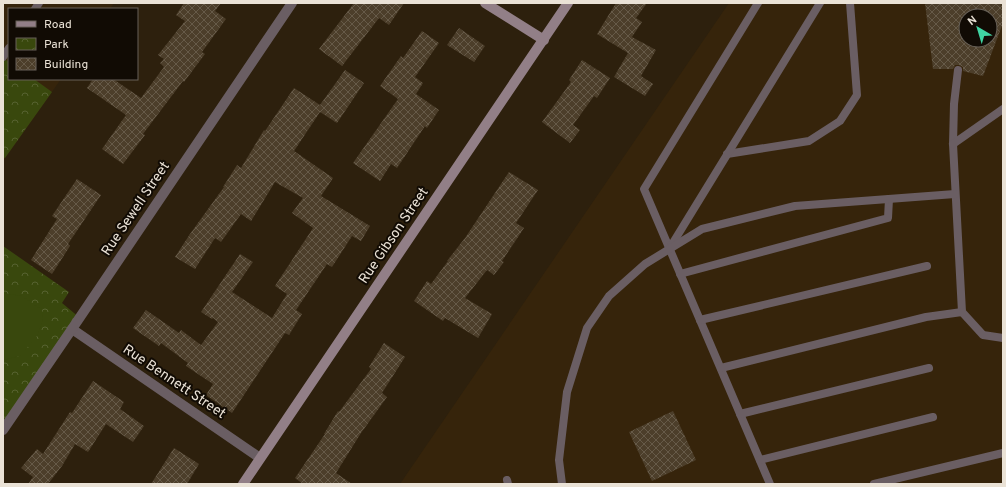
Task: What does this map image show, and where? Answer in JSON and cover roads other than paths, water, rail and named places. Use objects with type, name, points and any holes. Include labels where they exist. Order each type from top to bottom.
[{"type":"main road","points":[[485,3],[544,40]]},
{"type":"main road","name":"Rue Gibson Street","points":[[243,484],[568,3]]},
{"type":"street","name":"Rue Sewell Street","points":[[3,430],[292,3]]},
{"type":"street","name":"Rue Bennett Street","points":[[72,329],[260,458]]},
{"type":"lane","points":[[758,3],[644,189],[770,484]]},
{"type":"lane","points":[[670,249],[820,3]]},
{"type":"lane","points":[[727,154],[809,141],[840,121],[857,95],[850,3]]},
{"type":"lane","points":[[958,70],[954,104],[953,144],[962,312],[983,335],[1003,338]]},
{"type":"lane","points":[[953,144],[1003,109]]},
{"type":"lane","points":[[562,484],[559,460],[568,392],[587,328],[609,296],[645,264],[702,229],[795,206],[955,194]]},
{"type":"lane","points":[[680,274],[888,218],[889,199]]},
{"type":"lane","points":[[700,320],[926,266]]},
{"type":"lane","points":[[720,368],[926,317],[962,312]]},
{"type":"lane","points":[[740,414],[929,368]]},
{"type":"lane","points":[[760,460],[933,417]]},
{"type":"lane","points":[[874,484],[1003,453]]}]
